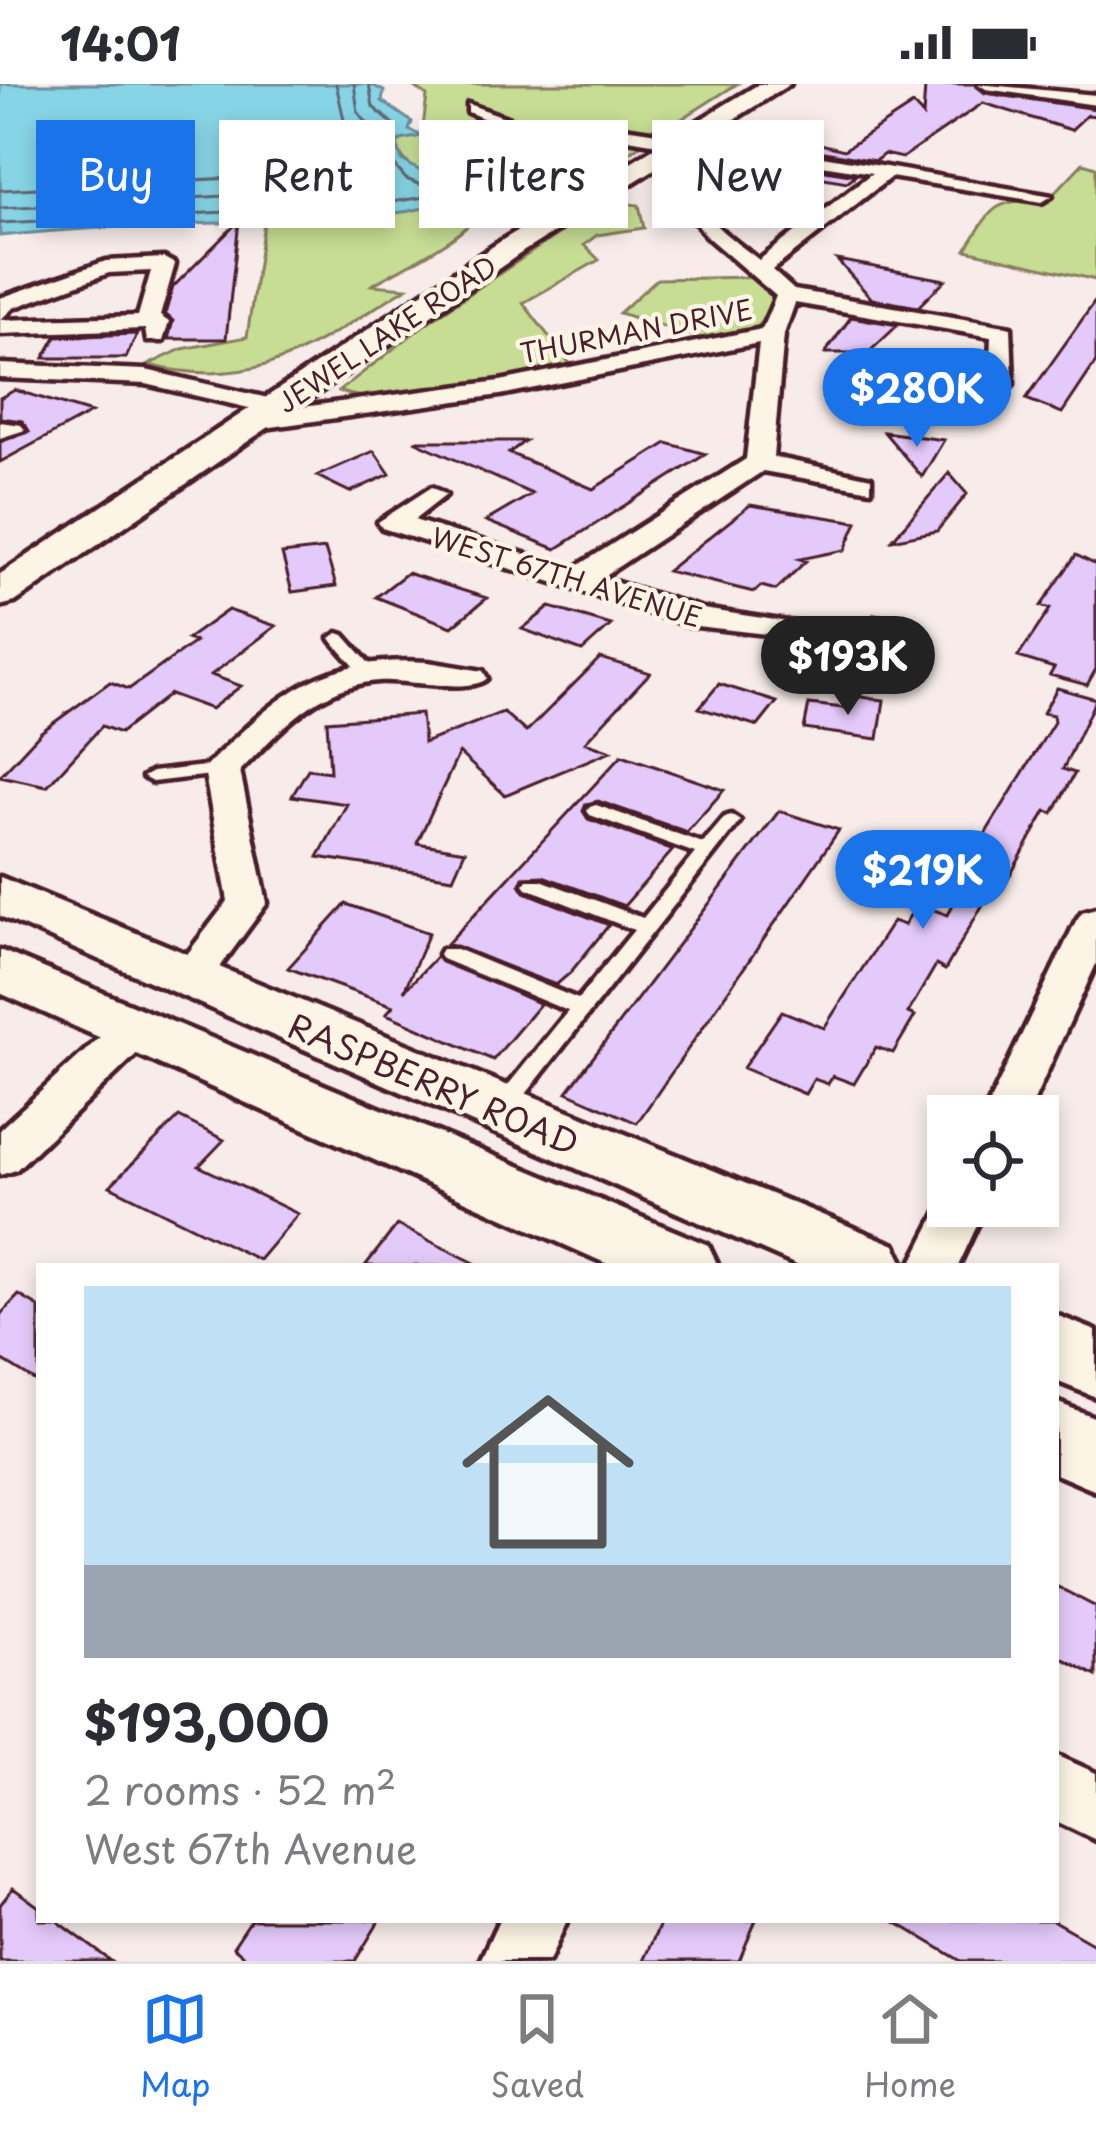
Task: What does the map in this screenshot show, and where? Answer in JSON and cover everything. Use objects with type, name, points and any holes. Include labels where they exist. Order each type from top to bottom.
[{"type":"main road","name":"JEWEL LAKE ROAD","points":[[716,120],[778,84]]},
{"type":"main road","name":"JEWEL LAKE ROAD","points":[[0,593],[652,159]]},
{"type":"main road","name":"RASPBERRY ROAD","points":[[0,896],[863,1263]]},
{"type":"main road","name":"RASPBERRY ROAD","points":[[0,970],[676,1263]]},
{"type":"main road","points":[[1059,1348],[1096,1365]]},
{"type":"main road","points":[[1059,1438],[1096,1455]]},
{"type":"street","points":[[986,84],[1096,100]]},
{"type":"street","points":[[474,108],[518,128],[652,136]]},
{"type":"street","points":[[824,161],[1042,196]]},
{"type":"street","points":[[760,268],[888,170]]},
{"type":"street","name":"THURMAN DRIVE","points":[[266,414],[500,388],[772,334],[787,295],[711,228]]},
{"type":"street","points":[[0,314],[4,304],[85,272],[164,264],[150,331],[0,327]]},
{"type":"street","points":[[787,295],[1003,332],[1001,384]]},
{"type":"street","points":[[759,462],[772,334]]},
{"type":"street","points":[[0,371],[146,377],[266,414]]},
{"type":"street","points":[[580,578],[759,462],[861,484]]},
{"type":"street","name":"WEST 67TH AVENUE","points":[[432,495],[392,522],[698,618],[790,631]]},
{"type":"street","points":[[189,980],[248,903],[222,769],[301,695],[369,673],[414,667],[471,678]]},
{"type":"street","points":[[1015,1095],[1096,921]]},
{"type":"street","points":[[0,1156],[138,1027]]},
{"type":"street","points":[[935,1263],[952,1227]]},
{"type":"street","points":[[1059,1788],[1096,1808]]},
{"type":"street","points":[[514,1961],[533,1923]]},
{"type":"lane","points":[[338,638],[369,673]]},
{"type":"lane","points":[[152,777],[222,769]]},
{"type":"lane","points":[[596,811],[707,851]]},
{"type":"lane","points":[[500,1111],[731,821]]},
{"type":"lane","points":[[534,884],[646,927]]},
{"type":"lane","points":[[449,954],[581,1009]]},
{"type":"green space","points":[[410,84],[737,84],[680,120],[652,120],[652,138],[628,153],[628,120],[424,120],[427,96]]},
{"type":"green space","points":[[419,135],[419,171],[395,149],[403,137]]},
{"type":"green space","points":[[1083,163],[1096,167],[1096,280],[966,250],[996,208],[1016,201],[1047,201]]},
{"type":"green space","points":[[419,180],[419,228],[465,228],[372,285],[407,288],[314,344],[256,368],[223,373],[148,365],[182,349],[247,337],[263,228],[395,228],[395,189]]},
{"type":"green space","points":[[628,204],[639,205],[644,228],[597,235],[584,245],[599,260],[523,303],[571,365],[421,396],[362,397],[339,391],[428,322],[567,228],[628,228]]},
{"type":"green space","points":[[752,277],[776,294],[758,327],[702,338],[619,313],[657,279]]},
{"type":"water","points":[[0,84],[369,84],[384,91],[382,101],[412,122],[409,130],[419,135],[396,141],[402,160],[419,170],[419,209],[395,213],[395,120],[219,120],[219,222],[195,223],[195,120],[36,120],[36,228],[108,228],[0,236]]},
{"type":"building","points":[[974,84],[985,93],[1096,109],[1096,116],[1087,115],[1071,130],[983,103],[902,158],[884,154],[875,161],[824,152],[824,145],[844,150],[913,105],[923,116],[925,87]]},
{"type":"building","points":[[824,170],[856,175],[847,182],[824,178]]},
{"type":"building","points":[[232,228],[238,228],[226,339],[168,339],[173,321],[165,314],[173,287]]},
{"type":"building","points":[[837,260],[945,280],[918,307],[872,299]]},
{"type":"building","points":[[1096,300],[1096,362],[1062,413],[1026,399]]},
{"type":"building","points":[[851,317],[898,325],[868,353],[825,353]]},
{"type":"building","points":[[137,334],[126,358],[44,358],[56,337]]},
{"type":"building","points":[[15,390],[91,413],[0,462],[0,442],[29,431],[22,421],[0,418],[0,398]]},
{"type":"building","points":[[884,432],[944,440],[922,477]]},
{"type":"building","points":[[414,441],[525,441],[509,453],[593,489],[667,443],[706,454],[556,549],[486,521],[532,494]]},
{"type":"building","points":[[374,451],[390,474],[350,492],[317,476]]},
{"type":"building","points":[[949,473],[967,494],[937,531],[892,540]]},
{"type":"building","points":[[750,505],[857,522],[845,550],[800,559],[806,561],[776,590],[761,586],[754,592],[667,571]]},
{"type":"building","points":[[325,549],[336,586],[292,592],[282,554]]},
{"type":"building","points":[[1076,555],[1096,565],[1096,669],[1087,685],[1050,675],[1054,668],[1018,657],[1050,609],[1041,606]]},
{"type":"building","points":[[407,573],[487,598],[452,627],[376,597]]},
{"type":"building","points":[[550,607],[611,625],[582,651],[522,629]]},
{"type":"building","points":[[228,610],[276,626],[211,675],[241,686],[211,709],[170,694],[120,733],[102,726],[47,786],[0,776],[41,732],[110,682],[129,689],[195,642],[187,639]]},
{"type":"building","points":[[874,614],[910,619],[905,646],[867,640]]},
{"type":"building","points":[[600,658],[650,673],[585,742],[611,751],[505,795],[459,753],[417,843],[465,851],[453,878],[318,857],[347,804],[292,796],[308,769],[330,772],[327,721],[421,714],[424,743],[503,712],[526,732]]},
{"type":"building","points":[[719,684],[777,702],[758,726],[699,708]]},
{"type":"building","points":[[1057,688],[1096,699],[1063,769],[1075,773],[1053,813],[1046,811],[1002,890],[993,887],[945,970],[936,965],[908,1013],[915,1016],[893,1053],[876,1047],[854,1084],[833,1076],[828,1084],[814,1079],[805,1094],[743,1068],[782,1011],[824,1028],[893,921],[904,925],[917,904],[948,915],[987,831],[1054,722],[1053,715],[1043,713]]},
{"type":"building","points":[[847,695],[884,700],[878,739],[804,729],[809,704],[844,708]]},
{"type":"building","points":[[622,755],[724,790],[687,832],[598,801],[586,804],[583,811],[588,819],[673,850],[624,906],[543,876],[523,877],[520,884],[525,892],[609,925],[570,973],[556,985],[447,944]]},
{"type":"building","points":[[779,811],[839,830],[637,1123],[567,1092]]},
{"type":"building","points":[[346,904],[429,933],[404,991],[436,957],[540,1004],[493,1060],[386,1014],[393,1006],[288,968]]},
{"type":"building","points":[[179,1117],[224,1140],[199,1166],[298,1214],[259,1260],[110,1186]]},
{"type":"building","points":[[397,1225],[475,1263],[367,1263]]},
{"type":"building","points":[[19,1295],[36,1305],[36,1381],[0,1359],[0,1315]]},
{"type":"building","points":[[1059,1588],[1096,1607],[1096,1676],[1059,1657]]},
{"type":"building","points":[[13,1888],[36,1905],[36,1923],[60,1923],[111,1961],[0,1961],[0,1905]]},
{"type":"building","points":[[249,1923],[378,1923],[355,1961],[250,1961],[233,1947]]},
{"type":"building","points":[[661,1923],[755,1923],[739,1961],[643,1961]]},
{"type":"building","points":[[897,1923],[1057,1923],[1096,1945],[1096,1961],[961,1961]]}]
